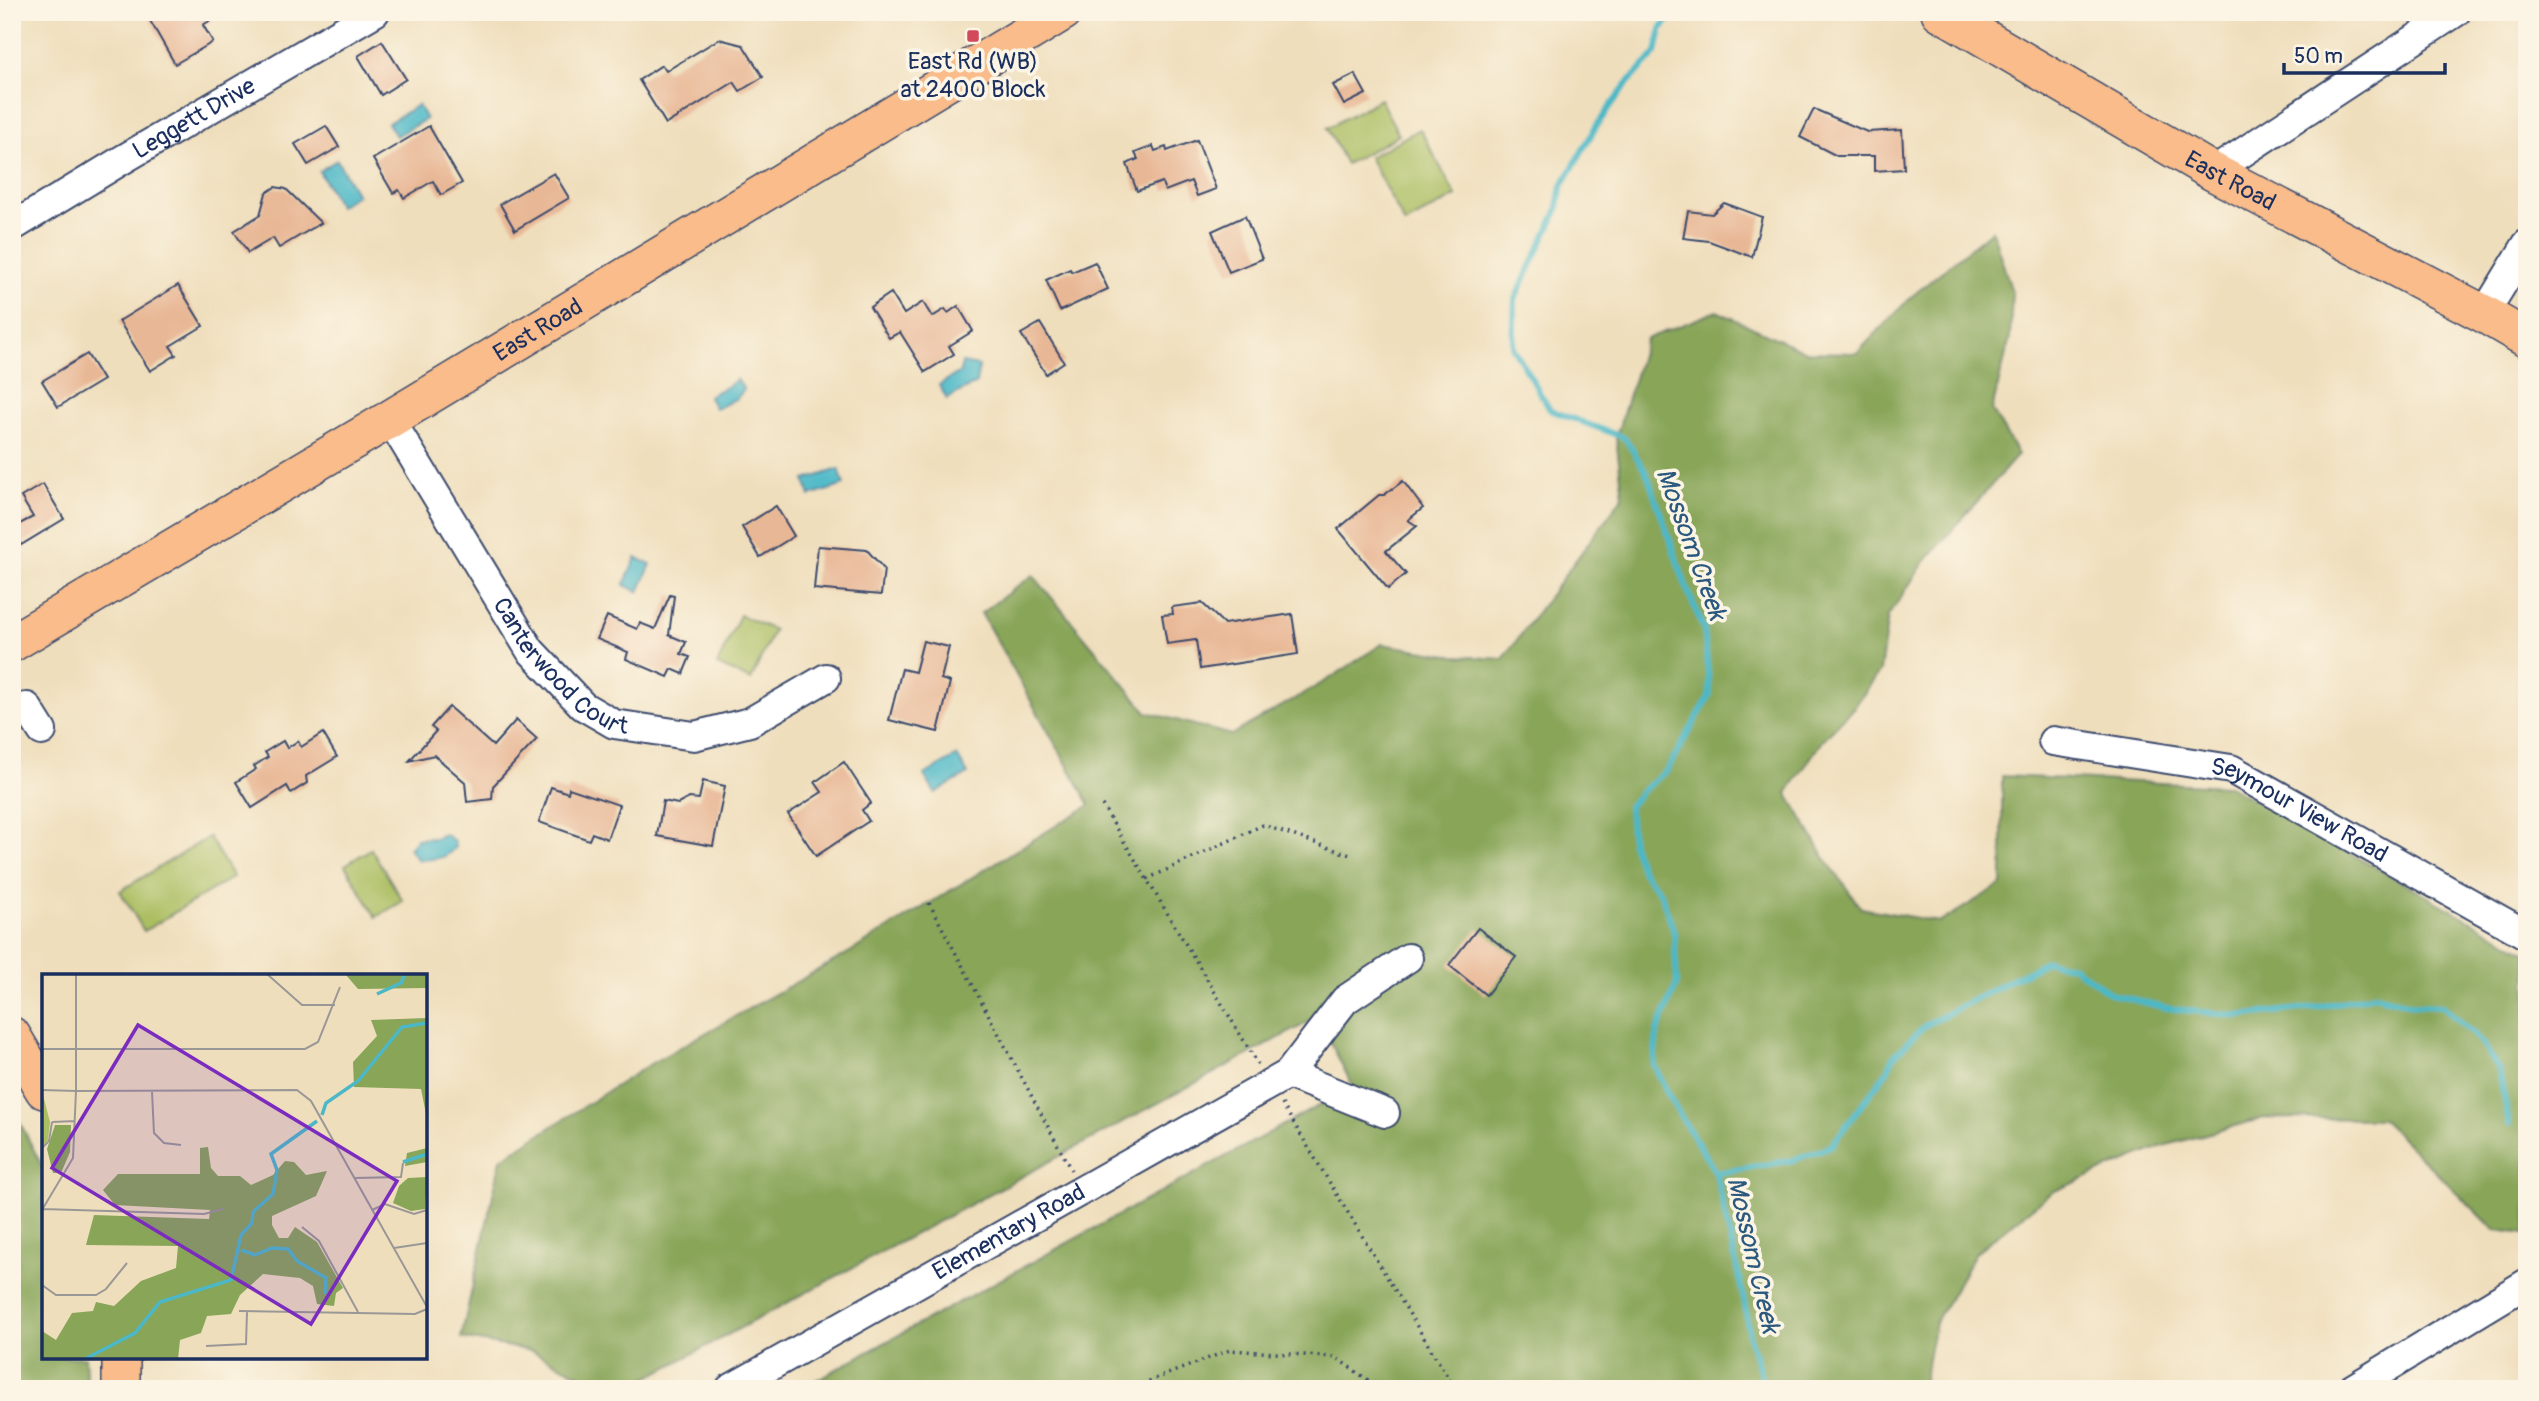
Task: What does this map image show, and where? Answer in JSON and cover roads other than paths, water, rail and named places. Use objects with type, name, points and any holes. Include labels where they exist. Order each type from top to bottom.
[{"type":"main road","name":"East Road","points":[[12,643],[390,419],[1063,12]]},
{"type":"main road","name":"East Road","points":[[1940,12],[2213,172],[2527,339]]},
{"type":"main road","points":[[12,1036],[42,1087]]},
{"type":"main road","points":[[121,1359],[121,1389]]},
{"type":"street","name":"Leggett Drive","points":[[12,228],[375,12]]},
{"type":"street","points":[[2213,172],[2456,12]]},
{"type":"street","points":[[2484,314],[2527,244]]},
{"type":"street","name":"Canterwood Court","points":[[390,419],[530,650],[583,706],[614,724],[694,736],[750,722],[826,678]]},
{"type":"street","points":[[12,709],[27,707],[42,731]]},
{"type":"street","name":"Seymour View Road","points":[[2053,741],[2231,769],[2527,935]]},
{"type":"street","points":[[1384,1113],[1288,1074],[1345,1000],[1408,958]]},
{"type":"street","name":"Elementary Road","points":[[730,1389],[1288,1074]]},
{"type":"street","points":[[2352,1389],[2527,1283]]},
{"type":"water","points":[[418,105],[426,119],[396,136],[388,123]]},
{"type":"water","points":[[337,160],[357,195],[339,206],[319,171]]},
{"type":"water","points":[[962,363],[979,366],[976,383],[947,399],[939,385],[960,372]]},
{"type":"water","points":[[737,379],[744,390],[737,398],[715,408],[710,395]]},
{"type":"water","points":[[839,469],[844,485],[810,496],[805,480]]},
{"type":"water","points":[[636,558],[651,564],[639,592],[624,585]]},
{"type":"water","points":[[957,756],[968,774],[935,793],[924,775]]},
{"type":"water","points":[[445,834],[454,841],[455,847],[443,857],[418,860],[409,849],[417,839]]},
{"type":"waterway","name":"Mossom Creek","points":[[1675,12],[1661,29],[1656,53],[1626,85],[1597,125],[1562,186],[1557,211],[1515,299],[1513,348],[1550,410],[1625,438],[1647,474],[1704,630],[1710,695],[1667,770],[1629,806],[1632,844],[1642,871],[1661,894],[1674,932],[1677,983],[1657,1032],[1654,1065],[1673,1104],[1716,1173],[1745,1305],[1749,1337],[1763,1389]]},
{"type":"waterway","points":[[1716,1173],[1794,1160],[1831,1146],[1887,1071],[1894,1056],[1924,1026],[2047,961],[2074,967],[2111,994],[2167,1008],[2238,1016],[2317,1007],[2375,995],[2413,1005],[2443,1006],[2482,1043],[2499,1071],[2509,1124]]},
{"type":"place","name":"East Rd (WB) at 2400 Block","points":[[973,36]]}]
